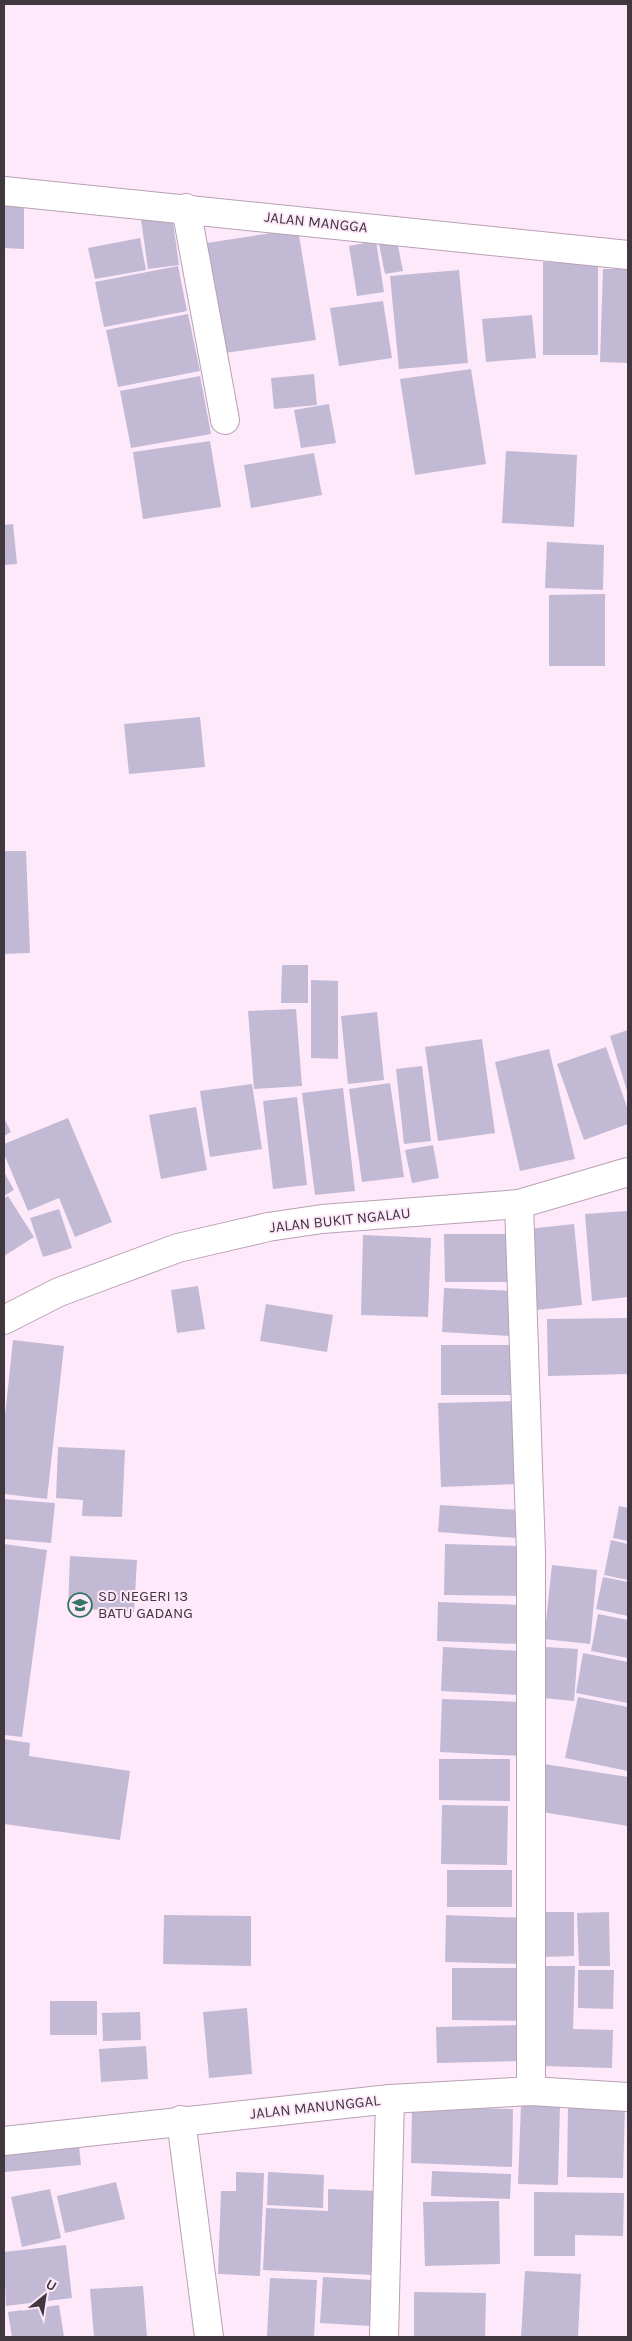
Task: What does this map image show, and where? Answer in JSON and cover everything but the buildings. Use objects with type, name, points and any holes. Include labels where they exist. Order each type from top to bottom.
[{"type":"street","name":"JALAN MANGGA","points":[[4,191],[186,208],[628,255]]},
{"type":"street","points":[[186,208],[225,420]]},
{"type":"street","name":"JALAN BUKIT NGALAU","points":[[4,1320],[59,1292],[169,1251],[268,1227],[322,1219],[520,1204],[628,1172]]},
{"type":"street","points":[[520,1204],[531,1553],[531,2091]]},
{"type":"street","name":"JALAN MANUNGGAL","points":[[4,2141],[180,2120],[390,2099],[531,2091],[628,2097]]},
{"type":"street","points":[[384,2337],[390,2099]]},
{"type":"street","points":[[180,2120],[210,2337]]},
{"type":"place","name":"SD NEGERI 13 BATU GADANG","points":[[80,1605]]}]
